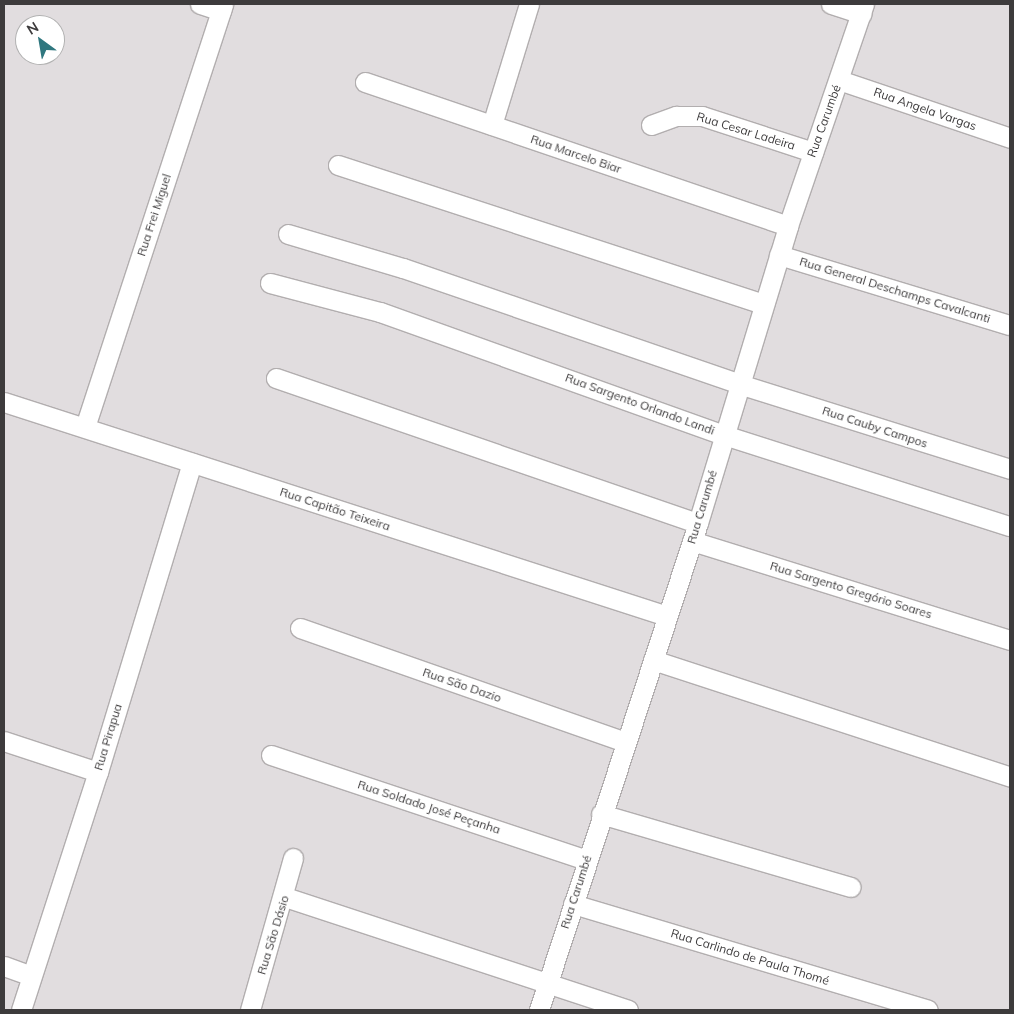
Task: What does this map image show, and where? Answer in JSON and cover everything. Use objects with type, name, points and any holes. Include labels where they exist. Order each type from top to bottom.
[{"type":"street","points":[[200,4],[222,7]]},
{"type":"street","points":[[492,125],[529,4]]},
{"type":"street","points":[[831,4],[863,9]]},
{"type":"street","name":"Rua Frei Miguel","points":[[85,427],[222,7]]},
{"type":"street","name":"Rua Carumbé","points":[[539,1010],[601,814],[698,523],[788,226],[863,9]]},
{"type":"street","name":"Rua Angela Vargas","points":[[839,80],[1010,138]]},
{"type":"street","name":"Rua Marcelo Biar","points":[[364,82],[788,226]]},
{"type":"street","name":"Rua Cesar Ladeira","points":[[651,125],[676,116],[702,116],[813,152]]},
{"type":"street","points":[[338,165],[763,304]]},
{"type":"street","name":"Rua Cauby Campos","points":[[288,234],[403,268],[740,384],[1010,470]]},
{"type":"street","name":"Rua General Deschamps Cavalcanti","points":[[779,255],[1010,324]]},
{"type":"street","name":"Rua Sargento Orlando Landi","points":[[270,283],[437,331],[724,435],[1010,526]]},
{"type":"street","points":[[276,378],[698,523]]},
{"type":"street","name":"Rua Capitão Teixeira","points":[[4,402],[667,616]]},
{"type":"street","name":"Rua Pirapua","points":[[21,1010],[98,772],[192,463]]},
{"type":"street","name":"Rua Sargento Gregório Soares","points":[[692,541],[1010,640]]},
{"type":"street","name":"Rua São Dazio","points":[[300,628],[625,742]]},
{"type":"street","points":[[653,660],[1010,777]]},
{"type":"street","points":[[4,741],[98,772]]},
{"type":"street","name":"Rua Soldado José Peçanha","points":[[271,755],[587,860]]},
{"type":"street","points":[[601,814],[851,887]]},
{"type":"street","name":"Rua São Dásio","points":[[250,1010],[285,897],[294,858]]},
{"type":"street","points":[[285,897],[628,1010]]},
{"type":"street","name":"Rua Carlindo de Paula Thomé","points":[[573,904],[928,1010]]},
{"type":"street","points":[[4,966],[31,976]]}]
